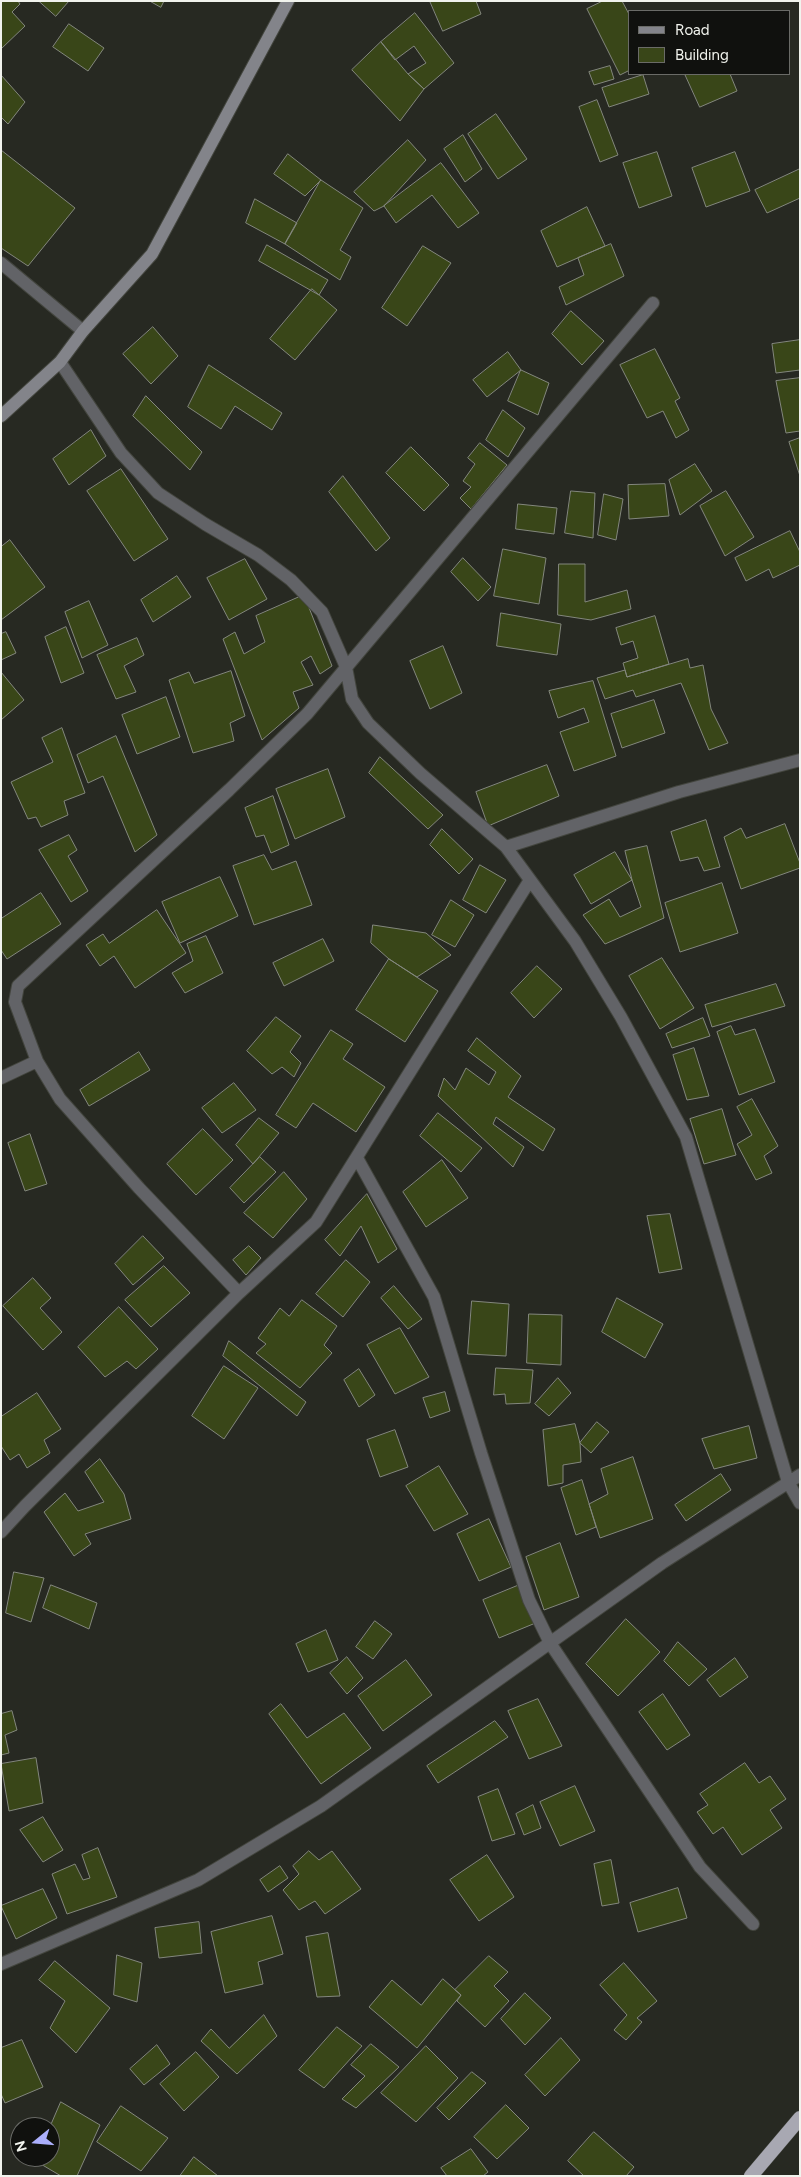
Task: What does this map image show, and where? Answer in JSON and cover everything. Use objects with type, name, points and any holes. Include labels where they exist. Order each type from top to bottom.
[{"type":"highway","points":[[751,2176],[800,2118]]},
{"type":"main road","points":[[1,416],[60,362],[83,331],[152,254],[288,1]]},
{"type":"street","points":[[1,263],[83,331]]},
{"type":"street","points":[[238,1293],[139,1188],[60,1099],[37,1061],[15,1002],[18,986],[307,714],[653,303]]},
{"type":"street","points":[[60,362],[121,453],[158,493],[205,524],[258,555],[291,580],[322,612],[346,667],[352,699],[368,723],[420,773],[506,847],[580,950],[621,1017],[686,1137],[788,1482],[800,1503]]},
{"type":"street","points":[[506,847],[679,792],[800,760]]},
{"type":"street","points":[[1,1532],[238,1293],[316,1222],[530,880]]},
{"type":"street","points":[[1,1078],[37,1061]]},
{"type":"street","points":[[357,1158],[434,1297],[481,1454],[529,1600],[550,1643],[700,1867],[752,1924]]},
{"type":"street","points":[[1,1964],[198,1880],[329,1800],[662,1563],[800,1475]]},
{"type":"building","points":[[1,1],[18,1],[20,4],[12,12],[25,26],[1,49]]},
{"type":"building","points":[[39,1],[69,1],[56,16]]},
{"type":"building","points":[[150,1],[164,1],[161,7]]},
{"type":"building","points":[[430,1],[476,1],[481,14],[443,31]]},
{"type":"building","points":[[603,1],[622,1],[628,12],[628,71],[620,75],[587,9]]},
{"type":"building","points":[[415,13],[454,63],[424,89],[408,74],[426,63],[414,46],[395,60],[381,42]]},
{"type":"building","points":[[69,24],[104,48],[88,71],[53,47]]},
{"type":"building","points":[[381,42],[408,74],[424,89],[400,121],[352,70]]},
{"type":"building","points":[[610,66],[614,79],[594,85],[589,72]]},
{"type":"building","points":[[1,75],[25,102],[8,124],[1,117]]},
{"type":"building","points":[[643,75],[649,94],[609,107],[602,88]]},
{"type":"building","points":[[685,75],[730,75],[737,91],[700,107]]},
{"type":"building","points":[[597,100],[618,155],[600,162],[579,107]]},
{"type":"building","points":[[496,114],[527,159],[498,179],[468,134]]},
{"type":"building","points":[[463,135],[482,169],[465,182],[444,149]]},
{"type":"building","points":[[408,140],[426,160],[384,206],[374,211],[354,192]]},
{"type":"building","points":[[1,150],[75,208],[28,266],[1,248]]},
{"type":"building","points":[[657,152],[672,196],[639,208],[623,163]]},
{"type":"building","points":[[735,152],[750,191],[706,207],[692,168]]},
{"type":"building","points":[[288,154],[321,180],[305,196],[274,174]]},
{"type":"building","points":[[441,163],[479,213],[458,228],[432,195],[396,223],[384,206]]},
{"type":"building","points":[[800,169],[800,198],[767,213],[755,190]]},
{"type":"building","points":[[321,180],[363,208],[340,250],[351,257],[340,280],[285,244]]},
{"type":"building","points":[[255,199],[297,223],[285,244],[246,223]]},
{"type":"building","points":[[587,207],[605,246],[557,267],[541,231]]},
{"type":"building","points":[[611,244],[624,276],[566,305],[559,287],[584,275],[578,258]]},
{"type":"building","points":[[267,245],[328,280],[319,295],[259,261]]},
{"type":"building","points":[[423,246],[451,263],[407,326],[382,308]]},
{"type":"building","points":[[312,289],[337,310],[295,360],[270,339]]},
{"type":"building","points":[[571,311],[604,341],[582,365],[552,334]]},
{"type":"building","points":[[153,327],[178,356],[151,384],[123,354]]},
{"type":"building","points":[[800,340],[800,370],[776,373],[772,344]]},
{"type":"building","points":[[655,349],[680,398],[675,401],[689,430],[676,438],[663,411],[647,418],[620,365]]},
{"type":"building","points":[[508,352],[521,370],[487,397],[473,380]]},
{"type":"building","points":[[209,365],[282,413],[272,430],[235,406],[221,429],[188,407]]},
{"type":"building","points":[[521,370],[549,383],[538,415],[508,401]]},
{"type":"building","points":[[800,378],[800,431],[786,433],[776,381]]},
{"type":"building","points":[[146,396],[202,452],[190,470],[133,416]]},
{"type":"building","points":[[503,410],[525,428],[508,457],[486,440]]},
{"type":"building","points":[[91,430],[106,456],[69,485],[53,459]]},
{"type":"building","points":[[800,438],[800,476],[789,442]]},
{"type":"building","points":[[480,443],[507,465],[471,509],[460,498],[471,487],[463,481],[475,464],[468,458]]},
{"type":"building","points":[[411,447],[449,485],[424,511],[386,473]]},
{"type":"building","points":[[695,464],[712,491],[680,515],[669,480]]},
{"type":"building","points":[[121,469],[168,539],[134,561],[87,491]]},
{"type":"building","points":[[343,476],[390,538],[376,551],[329,492]]},
{"type":"building","points":[[665,484],[669,516],[629,519],[628,485]]},
{"type":"building","points":[[571,491],[595,493],[593,538],[565,533]]},
{"type":"building","points":[[726,491],[754,537],[725,556],[700,506]]},
{"type":"building","points":[[604,494],[623,499],[616,540],[598,535]]},
{"type":"building","points":[[518,504],[557,508],[554,534],[516,529]]},
{"type":"building","points":[[790,531],[800,552],[800,565],[773,578],[769,569],[746,581],[735,558]]},
{"type":"building","points":[[10,540],[45,587],[1,620],[1,547]]},
{"type":"building","points":[[503,549],[546,558],[539,604],[494,596]]},
{"type":"building","points":[[463,558],[491,587],[478,601],[451,572]]},
{"type":"building","points":[[245,559],[267,599],[229,620],[207,578]]},
{"type":"building","points":[[559,564],[585,564],[585,602],[627,590],[631,609],[591,620],[558,615]]},
{"type":"building","points":[[177,576],[191,597],[153,622],[141,600]]},
{"type":"building","points":[[304,595],[332,666],[320,674],[311,656],[301,662],[313,685],[293,692],[299,708],[262,740],[223,639],[235,632],[244,654],[265,642],[256,616]]},
{"type":"building","points":[[89,601],[108,645],[82,658],[65,612]]},
{"type":"building","points":[[501,613],[561,624],[557,655],[497,646]]},
{"type":"building","points":[[655,616],[669,664],[627,677],[623,663],[638,658],[633,641],[621,645],[616,628]]},
{"type":"building","points":[[66,627],[84,673],[61,683],[45,637]]},
{"type":"building","points":[[6,632],[16,653],[1,660],[1,634]]},
{"type":"building","points":[[137,638],[144,655],[124,666],[136,692],[116,699],[97,655]]},
{"type":"building","points":[[443,646],[462,693],[430,709],[410,661]]},
{"type":"building","points":[[688,659],[690,668],[703,665],[711,709],[728,743],[709,750],[681,683],[636,697],[633,690],[605,699],[597,678],[625,670],[627,677]]},
{"type":"building","points":[[231,671],[245,716],[230,723],[234,741],[193,753],[169,680],[189,672],[194,683]]},
{"type":"building","points":[[1,672],[24,700],[1,720]]},
{"type":"building","points":[[593,681],[616,756],[574,771],[560,732],[589,722],[584,708],[558,718],[549,691]]},
{"type":"building","points":[[166,697],[180,737],[137,754],[122,715]]},
{"type":"building","points":[[654,700],[665,733],[622,748],[611,714]]},
{"type":"building","points":[[62,728],[85,793],[64,801],[68,815],[41,827],[36,817],[28,819],[11,782],[53,762],[42,738]]},
{"type":"building","points":[[116,736],[157,835],[135,852],[103,776],[88,783],[77,755]]},
{"type":"building","points":[[380,757],[443,815],[428,829],[369,773]]},
{"type":"building","points":[[547,765],[559,796],[488,826],[476,792]]},
{"type":"building","points":[[328,769],[345,817],[295,839],[276,789]]},
{"type":"building","points":[[273,796],[289,845],[271,853],[264,835],[256,837],[245,808]]},
{"type":"building","points":[[706,820],[720,867],[704,871],[698,857],[680,861],[671,832]]},
{"type":"building","points":[[785,824],[800,863],[800,868],[741,889],[724,837],[741,828],[746,838]]},
{"type":"building","points":[[442,829],[473,859],[459,874],[430,845]]},
{"type":"building","points":[[69,835],[77,850],[68,856],[88,891],[71,902],[39,850]]},
{"type":"building","points":[[647,846],[664,918],[605,944],[583,915],[609,899],[620,917],[641,907],[625,851]]},
{"type":"building","points":[[615,852],[632,880],[591,904],[574,875]]},
{"type":"building","points":[[264,855],[272,870],[296,861],[312,905],[254,925],[233,866]]},
{"type":"building","points":[[480,865],[506,880],[486,913],[463,900]]},
{"type":"building","points":[[220,877],[238,916],[180,943],[162,902]]},
{"type":"building","points":[[722,883],[738,933],[680,952],[665,903]]},
{"type":"building","points":[[41,893],[61,924],[7,959],[1,950],[1,919]]},
{"type":"building","points":[[451,900],[474,915],[455,947],[432,935]]},
{"type":"building","points":[[157,910],[186,953],[135,988],[114,956],[100,966],[86,945],[103,934],[109,943]]},
{"type":"building","points":[[373,925],[426,933],[451,955],[417,977],[389,959],[371,943]]},
{"type":"building","points":[[206,936],[223,973],[185,993],[172,973],[193,961],[187,944]]},
{"type":"building","points":[[323,939],[334,961],[284,986],[273,963]]},
{"type":"building","points":[[662,958],[694,1008],[660,1029],[629,976]]},
{"type":"building","points":[[389,959],[438,991],[405,1042],[356,1010]]},
{"type":"building","points":[[537,966],[562,989],[534,1018],[511,993]]},
{"type":"building","points":[[776,984],[785,1006],[712,1027],[705,1005]]},
{"type":"building","points":[[276,1017],[301,1036],[290,1052],[301,1063],[294,1077],[282,1067],[272,1074],[247,1051]]},
{"type":"building","points":[[703,1018],[710,1036],[672,1048],[666,1034]]},
{"type":"building","points":[[731,1026],[735,1035],[755,1029],[775,1082],[739,1095],[717,1032]]},
{"type":"building","points":[[331,1030],[353,1044],[343,1059],[385,1087],[356,1132],[313,1103],[296,1128],[276,1115]]},
{"type":"building","points":[[477,1038],[521,1076],[508,1097],[555,1129],[543,1151],[496,1117],[493,1124],[524,1147],[513,1167],[438,1096],[444,1078],[455,1090],[466,1068],[489,1085],[496,1072],[468,1051]]},
{"type":"building","points":[[694,1048],[709,1096],[687,1100],[673,1055]]},
{"type":"building","points":[[139,1052],[150,1070],[89,1106],[80,1090]]},
{"type":"building","points":[[234,1083],[256,1110],[222,1133],[202,1108]]},
{"type":"building","points":[[752,1099],[778,1146],[764,1156],[772,1173],[756,1180],[737,1144],[752,1135],[737,1107]]},
{"type":"building","points":[[722,1109],[736,1155],[704,1164],[690,1119]]},
{"type":"building","points":[[438,1113],[482,1148],[461,1172],[420,1136]]},
{"type":"building","points":[[259,1118],[279,1133],[253,1164],[236,1145]]},
{"type":"building","points":[[203,1129],[233,1160],[196,1195],[167,1164]]},
{"type":"building","points":[[30,1134],[47,1184],[25,1191],[8,1143]]},
{"type":"building","points":[[260,1157],[276,1172],[244,1203],[230,1188]]},
{"type":"building","points":[[442,1160],[468,1198],[426,1227],[403,1192]]},
{"type":"building","points":[[284,1172],[307,1199],[273,1238],[244,1213]]},
{"type":"building","points":[[367,1194],[397,1249],[378,1263],[361,1226],[340,1256],[325,1240]]},
{"type":"building","points":[[670,1214],[682,1269],[659,1273],[647,1216]]},
{"type":"building","points":[[143,1236],[164,1258],[133,1285],[115,1264]]},
{"type":"building","points":[[249,1246],[261,1258],[246,1275],[233,1260]]},
{"type":"building","points":[[346,1260],[370,1282],[343,1317],[316,1294]]},
{"type":"building","points":[[164,1266],[190,1293],[151,1327],[125,1300]]},
{"type":"building","points":[[33,1278],[51,1298],[40,1308],[62,1332],[43,1350],[3,1306]]},
{"type":"building","points":[[394,1286],[422,1319],[408,1329],[381,1298]]},
{"type":"building","points":[[617,1298],[663,1324],[645,1358],[602,1332]]},
{"type":"building","points":[[302,1300],[337,1326],[324,1345],[332,1353],[300,1388],[256,1353],[266,1344],[258,1338],[280,1308],[289,1316]]},
{"type":"building","points":[[472,1301],[509,1304],[506,1356],[468,1354]]},
{"type":"building","points":[[119,1307],[158,1349],[136,1369],[127,1361],[105,1377],[78,1347]]},
{"type":"building","points":[[529,1314],[562,1315],[561,1365],[527,1363]]},
{"type":"building","points":[[400,1328],[429,1377],[395,1394],[367,1345]]},
{"type":"building","points":[[229,1341],[306,1402],[297,1416],[223,1356]]},
{"type":"building","points":[[224,1366],[258,1388],[224,1439],[192,1416]]},
{"type":"building","points":[[496,1368],[533,1370],[530,1403],[506,1404],[505,1394],[494,1395]]},
{"type":"building","points":[[359,1369],[375,1395],[359,1407],[344,1380]]},
{"type":"building","points":[[558,1378],[571,1393],[549,1416],[535,1404]]},
{"type":"building","points":[[445,1392],[450,1411],[430,1418],[423,1398]]},
{"type":"building","points":[[37,1393],[61,1429],[44,1440],[50,1453],[27,1468],[19,1454],[10,1460],[1,1446],[1,1417]]},
{"type":"building","points":[[597,1422],[609,1432],[591,1453],[580,1443]]},
{"type":"building","points":[[575,1424],[580,1443],[581,1462],[563,1465],[563,1483],[548,1486],[543,1430]]},
{"type":"building","points":[[749,1426],[757,1458],[714,1469],[702,1439]]},
{"type":"building","points":[[395,1430],[408,1467],[380,1477],[367,1440]]},
{"type":"building","points":[[633,1457],[653,1519],[600,1538],[589,1504],[608,1494],[601,1469]]},
{"type":"building","points":[[100,1459],[124,1494],[131,1519],[85,1534],[91,1544],[74,1556],[44,1512],[65,1493],[78,1511],[104,1502],[85,1472]]},
{"type":"building","points":[[439,1466],[468,1514],[434,1531],[406,1486]]},
{"type":"building","points":[[721,1474],[731,1490],[686,1521],[675,1505]]},
{"type":"building","points":[[582,1480],[596,1527],[576,1535],[561,1488]]},
{"type":"building","points":[[489,1519],[511,1567],[479,1581],[457,1534]]},
{"type":"building","points":[[560,1543],[579,1597],[544,1610],[526,1557]]},
{"type":"building","points":[[14,1572],[44,1578],[31,1622],[6,1613]]},
{"type":"building","points":[[522,1584],[538,1622],[499,1638],[483,1600]]},
{"type":"building","points":[[51,1585],[97,1603],[89,1629],[43,1608]]},
{"type":"building","points":[[626,1619],[660,1652],[618,1696],[586,1664]]},
{"type":"building","points":[[375,1621],[392,1634],[373,1659],[356,1647]]},
{"type":"building","points":[[326,1630],[338,1660],[308,1672],[296,1644]]},
{"type":"building","points":[[678,1642],[707,1669],[689,1686],[664,1661]]},
{"type":"building","points":[[347,1657],[363,1678],[347,1694],[330,1673]]},
{"type":"building","points":[[735,1658],[748,1677],[720,1697],[707,1680]]},
{"type":"building","points":[[406,1660],[432,1695],[383,1731],[358,1696]]},
{"type":"building","points":[[663,1694],[690,1735],[667,1750],[639,1712]]},
{"type":"building","points":[[538,1699],[562,1746],[529,1759],[508,1711]]},
{"type":"building","points":[[281,1704],[307,1738],[344,1713],[371,1748],[321,1784],[269,1714]]},
{"type":"building","points":[[12,1711],[17,1730],[5,1735],[9,1753],[1,1755],[1,1714]]},
{"type":"building","points":[[495,1721],[508,1737],[438,1783],[427,1766]]},
{"type":"building","points":[[36,1758],[43,1803],[9,1811],[1,1764]]},
{"type":"building","points":[[745,1763],[759,1783],[770,1776],[786,1799],[770,1810],[782,1828],[742,1855],[723,1827],[713,1834],[697,1812],[708,1805],[700,1794]]},
{"type":"building","points":[[575,1786],[595,1831],[560,1846],[540,1802]]},
{"type":"building","points":[[498,1789],[515,1834],[492,1841],[478,1797]]},
{"type":"building","points":[[533,1805],[541,1828],[524,1835],[516,1814]]},
{"type":"building","points":[[43,1817],[63,1850],[43,1862],[20,1830]]},
{"type":"building","points":[[98,1848],[117,1897],[67,1914],[52,1874],[75,1864],[83,1880],[90,1878],[82,1855]]},
{"type":"building","points":[[309,1851],[319,1860],[332,1851],[361,1889],[325,1914],[315,1901],[299,1910],[283,1890],[299,1874],[293,1866]]},
{"type":"building","points":[[487,1855],[514,1897],[479,1921],[450,1880]]},
{"type":"building","points":[[611,1860],[619,1903],[602,1906],[594,1864]]},
{"type":"building","points":[[280,1866],[288,1878],[268,1892],[260,1880]]},
{"type":"building","points":[[678,1888],[687,1918],[638,1932],[630,1903]]},
{"type":"building","points":[[43,1889],[57,1918],[16,1939],[1,1906]]},
{"type":"building","points":[[272,1916],[283,1954],[258,1962],[263,1984],[225,1993],[211,1932]]},
{"type":"building","points":[[199,1922],[202,1953],[159,1958],[155,1928]]},
{"type":"building","points":[[328,1933],[340,1996],[317,1997],[306,1937]]},
{"type":"building","points":[[117,1955],[142,1963],[137,2002],[114,1995]]},
{"type":"building","points":[[489,1956],[508,1972],[494,1986],[509,2001],[485,2027],[457,2001],[461,1995],[455,1990]]},
{"type":"building","points":[[55,1961],[110,2008],[76,2053],[50,2028],[65,2001],[39,1980]]},
{"type":"building","points":[[624,1963],[657,2001],[637,2018],[642,2022],[626,2040],[614,2030],[627,2015],[600,1985]]},
{"type":"building","points":[[443,1979],[461,1995],[417,2048],[369,2007],[392,1980],[421,2005]]},
{"type":"building","points":[[525,1993],[551,2018],[525,2045],[501,2019]]},
{"type":"building","points":[[264,2015],[277,2036],[237,2074],[201,2041],[211,2029],[229,2048]]},
{"type":"building","points":[[337,2027],[362,2046],[324,2088],[299,2070]]},
{"type":"building","points":[[561,2038],[580,2060],[545,2096],[525,2075]]},
{"type":"building","points":[[22,2040],[43,2087],[5,2103],[1,2094],[1,2048]]},
{"type":"building","points":[[371,2044],[399,2067],[356,2108],[342,2099],[365,2076],[351,2065]]},
{"type":"building","points":[[157,2045],[170,2064],[144,2085],[130,2069]]},
{"type":"building","points":[[426,2046],[458,2078],[416,2122],[381,2093]]},
{"type":"building","points":[[196,2052],[219,2077],[184,2111],[160,2084]]},
{"type":"building","points":[[472,2072],[486,2083],[449,2120],[437,2108]]},
{"type":"building","points":[[61,2102],[100,2125],[77,2176],[61,2176],[46,2167],[60,2167],[60,2117],[54,2117]]},
{"type":"building","points":[[506,2105],[529,2128],[497,2159],[474,2137]]},
{"type":"building","points":[[121,2106],[168,2138],[141,2171],[97,2142]]},
{"type":"building","points":[[594,2132],[634,2167],[626,2176],[584,2176],[568,2161]]},
{"type":"building","points":[[471,2149],[488,2172],[483,2176],[447,2176],[441,2168]]},
{"type":"building","points":[[194,2157],[218,2176],[180,2176]]}]
